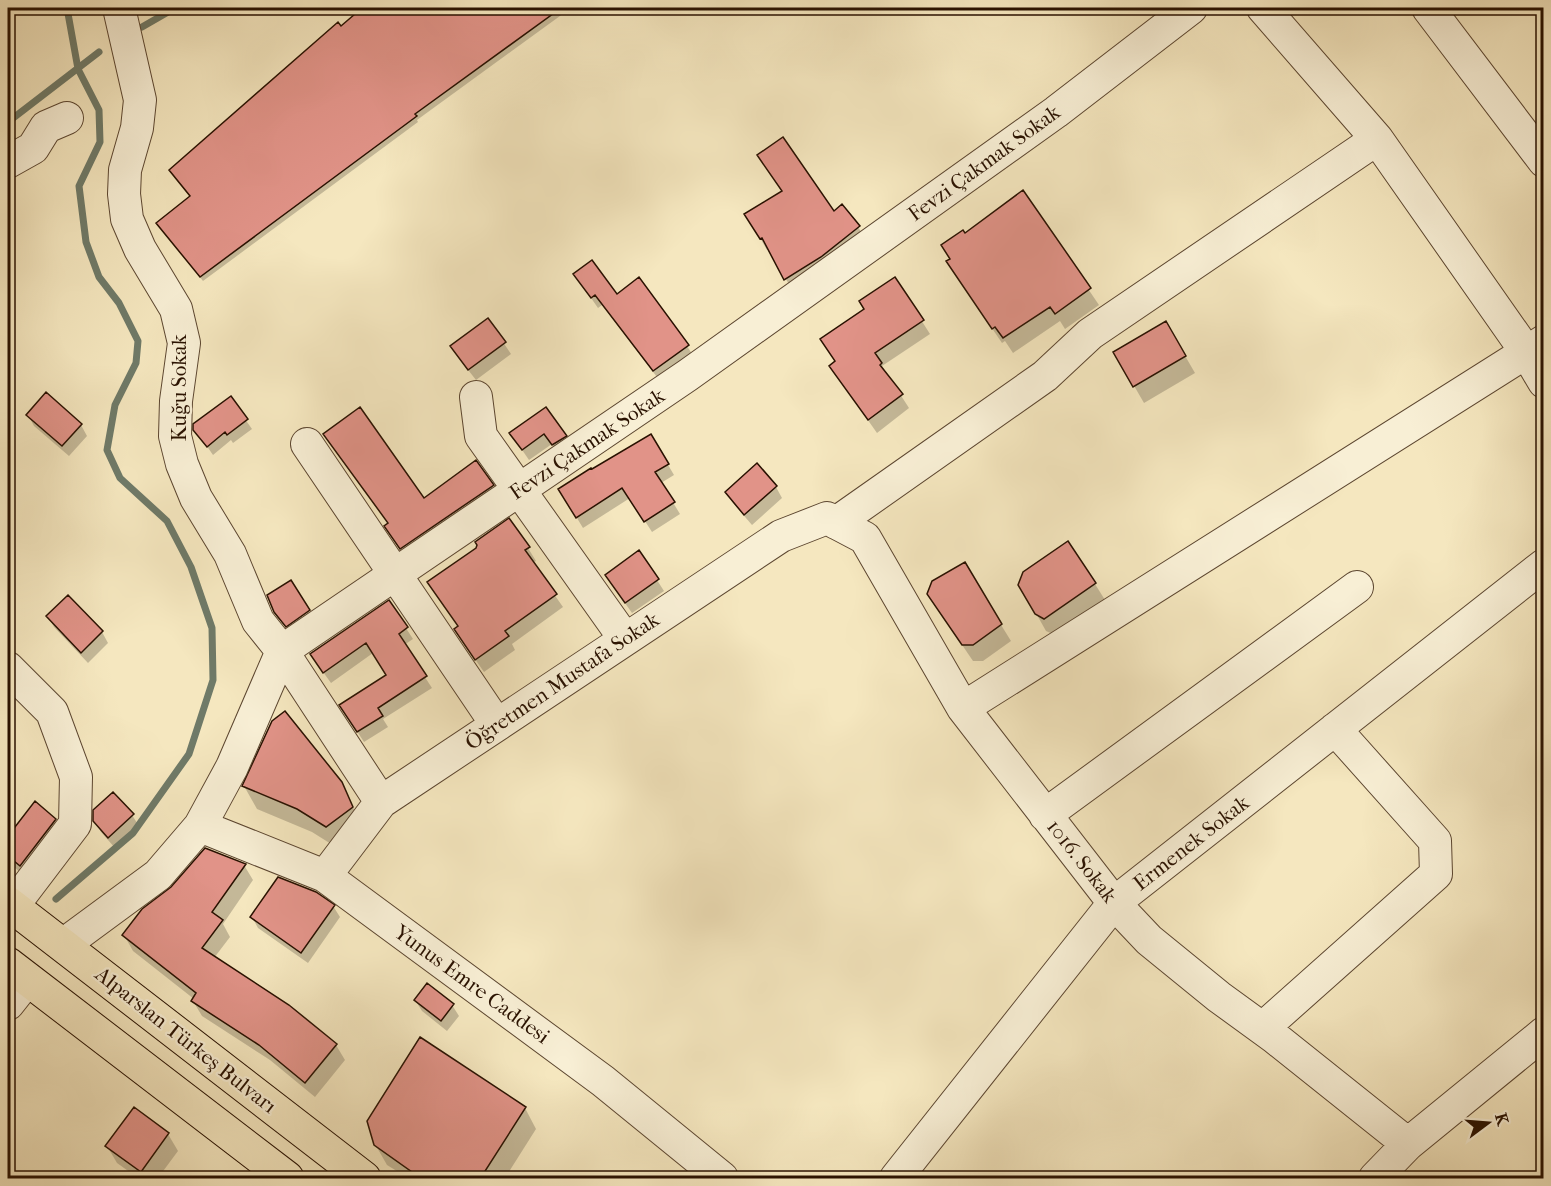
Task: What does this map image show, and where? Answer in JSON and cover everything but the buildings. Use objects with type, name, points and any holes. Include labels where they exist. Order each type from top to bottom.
[{"type":"highway","name":"Alparslan Türkeş Bulvarı","points":[[10,905],[364,1179]]},
{"type":"highway","points":[[14,983],[287,1179]]},
{"type":"street","name":"Kuğu Sokak","points":[[119,8],[140,100],[137,128],[125,170],[124,194],[127,219],[140,249],[176,309],[184,343],[176,401],[175,436],[182,464],[196,498],[230,554],[258,621],[282,651],[381,802]]},
{"type":"street","name":"Fevzi Çakmak Sokak","points":[[282,651],[688,375],[1047,119],[1191,8]]},
{"type":"street","points":[[1263,8],[1377,139],[1535,347],[1544,382]]},
{"type":"street","points":[[1428,8],[1544,161]]},
{"type":"street","points":[[8,162],[33,148],[46,126],[67,118]]},
{"type":"street","name":"Öğretmen Mustafa Sokak","points":[[325,876],[381,802],[781,536],[831,521],[1045,376],[1090,334],[1377,139]]},
{"type":"street","points":[[963,708],[1535,347]]},
{"type":"street","points":[[476,397],[481,436],[625,639]]},
{"type":"street","points":[[307,444],[497,725]]},
{"type":"street","name":"1016. Sokak","points":[[831,521],[865,538],[963,708],[1114,903],[1149,940],[1408,1144]]},
{"type":"street","name":"Ermenek Sokak","points":[[896,1179],[1114,903],[1544,565]]},
{"type":"street","points":[[1045,814],[1357,587]]},
{"type":"street","points":[[63,945],[158,875],[200,826],[232,767],[282,651]]},
{"type":"street","points":[[8,668],[52,712],[76,777],[75,824],[10,905]]},
{"type":"street","points":[[1263,1028],[1436,874],[1436,841],[1335,729]]},
{"type":"street","name":"Yunus Emre Caddesi","points":[[200,826],[325,876],[603,1081],[722,1179]]},
{"type":"street","points":[[1375,1179],[1408,1144],[1538,1046]]},
{"type":"waterway","points":[[56,899],[133,833],[189,754],[213,680],[212,628],[191,567],[167,521],[120,478],[107,450],[115,405],[136,363],[138,341],[119,303],[99,277],[86,242],[79,186],[100,142],[99,110],[78,69],[67,8]]},
{"type":"waterway","points":[[142,27],[175,8]]},
{"type":"waterway","points":[[8,122],[99,52]]}]
